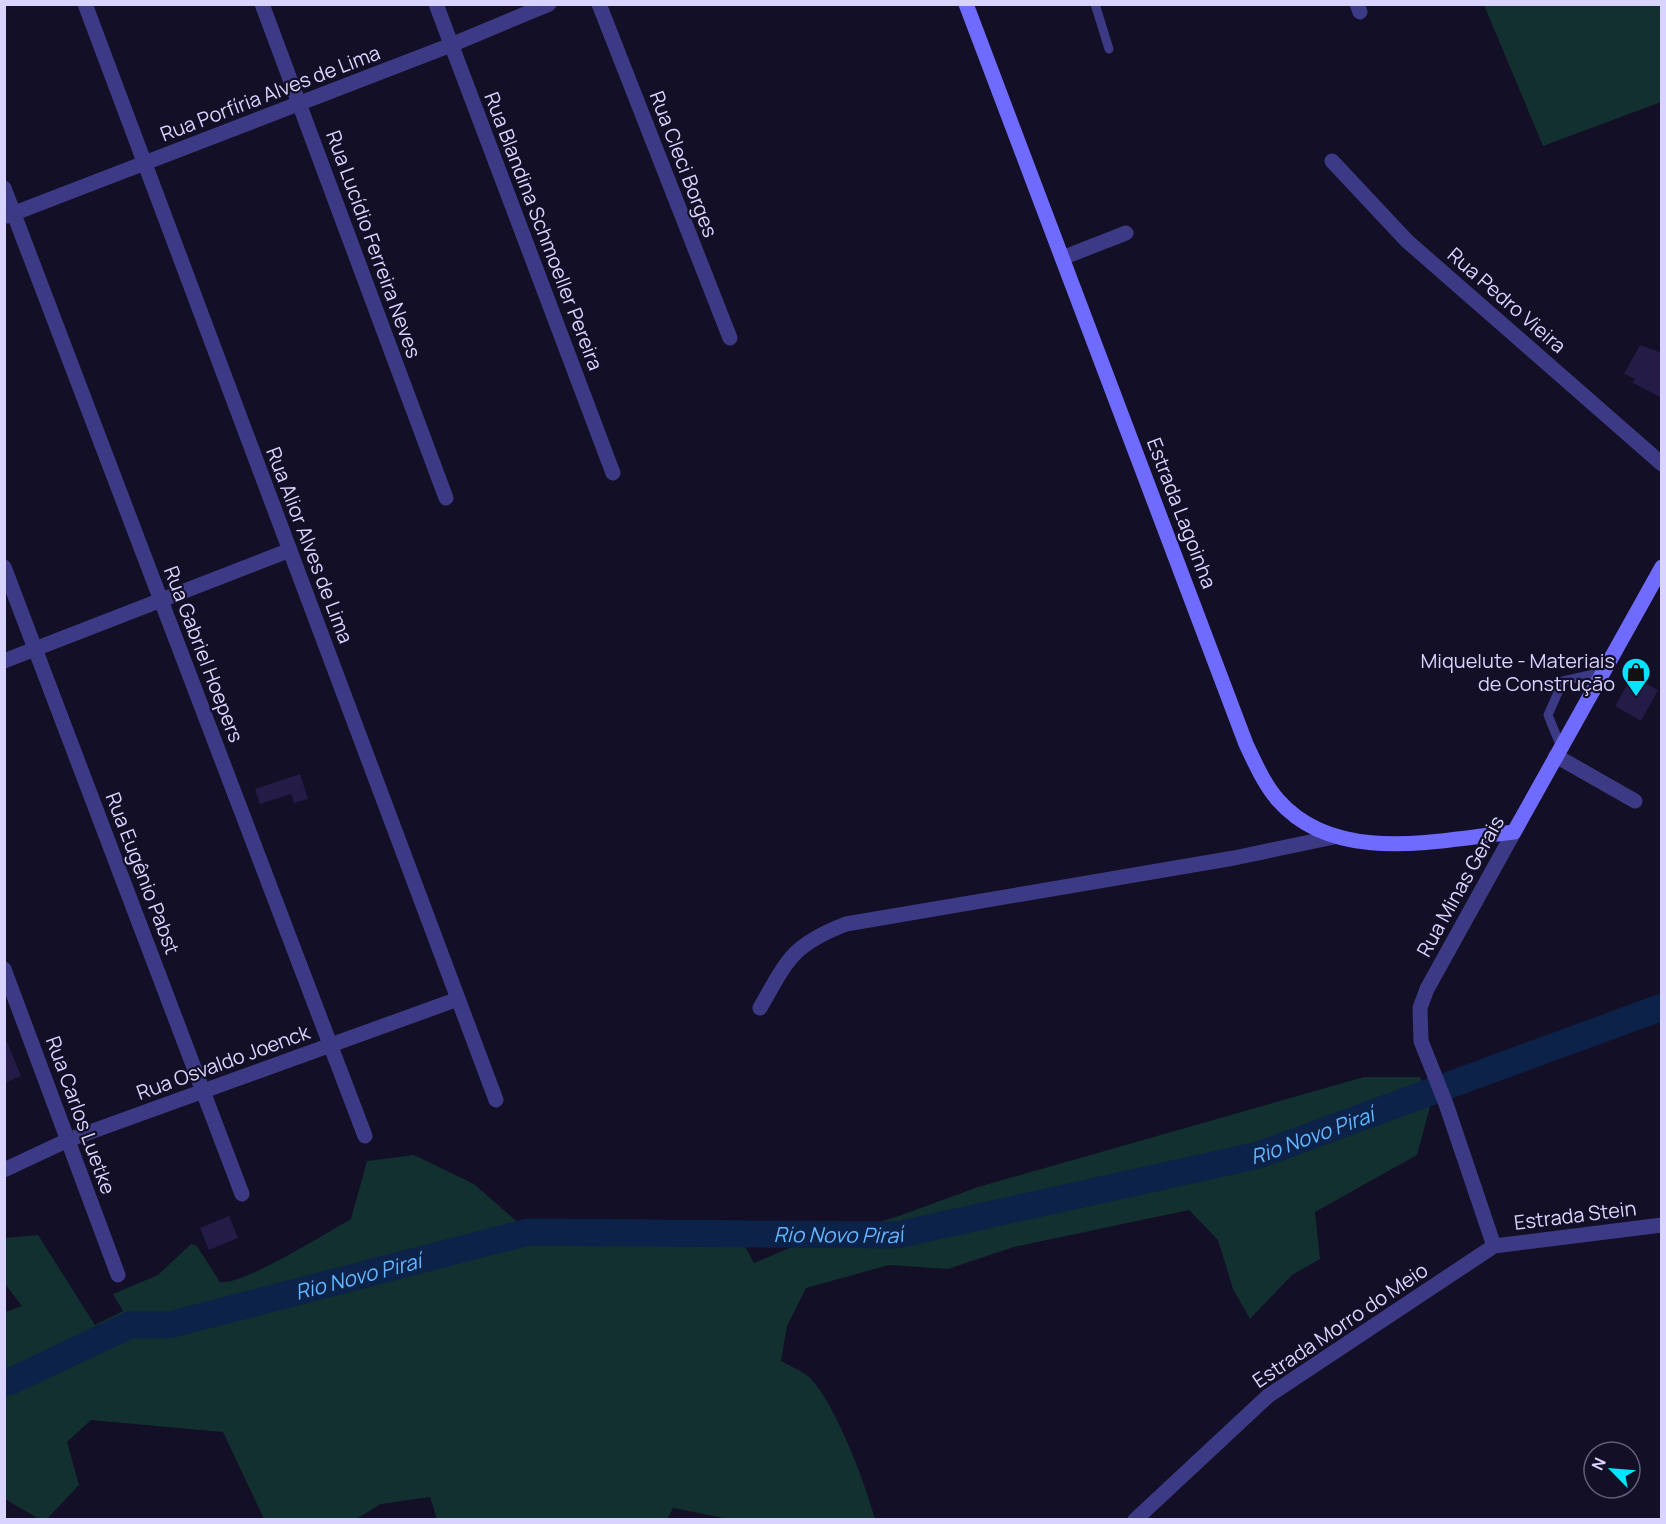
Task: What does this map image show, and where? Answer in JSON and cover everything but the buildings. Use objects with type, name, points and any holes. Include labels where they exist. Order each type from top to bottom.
[{"type":"main road","name":"Estrada Lagoinha","points":[[966,4],[1256,765],[1278,800],[1296,817],[1334,837],[1372,843],[1424,842],[1514,832]]},
{"type":"main road","name":"Rua Minas Gerais","points":[[1514,832],[1662,567]]},
{"type":"street","name":"Rua Alior Alves de Lima","points":[[85,4],[496,1100]]},
{"type":"street","name":"Rua Lucídio Ferreira Neves","points":[[262,4],[446,498]]},
{"type":"street","name":"Rua Blandina Schmoeller Pereira","points":[[436,4],[613,473]]},
{"type":"street","name":"Rua Porfíria Alves de Lima","points":[[9,215],[300,105],[549,4]]},
{"type":"street","name":"Rua Cleci Borges","points":[[598,4],[730,338]]},
{"type":"street","name":"Rua Pedro Vieira","points":[[1332,161],[1407,241],[1662,464]]},
{"type":"street","name":"Rua Gabriel Hoepers","points":[[4,188],[9,215],[161,600],[365,1136]]},
{"type":"street","points":[[1062,258],[1126,232]]},
{"type":"street","points":[[4,661],[290,550]]},
{"type":"street","name":"Rua Eugênio Pabst","points":[[4,567],[242,1194]]},
{"type":"street","points":[[1559,751],[1635,801]]},
{"type":"street","name":"Rua Minas Gerais","points":[[1494,1246],[1446,1104],[1421,1041],[1420,1008],[1426,989],[1514,832]]},
{"type":"street","points":[[760,1008],[795,951],[820,934],[846,924],[1234,858],[1334,837]]},
{"type":"street","name":"Rua Carlos Luetke","points":[[4,969],[118,1275]]},
{"type":"street","name":"Rua Osvaldo Joenck","points":[[4,1170],[68,1140],[458,999]]},
{"type":"street","name":"Estrada Stein","points":[[1494,1246],[1662,1225]]},
{"type":"street","name":"Estrada Morro do Meio","points":[[1135,1520],[1268,1396],[1494,1246]]},
{"type":"lane","points":[[1095,4],[1109,49]]},
{"type":"lane","points":[[1559,751],[1548,715],[1563,681],[1603,672]]},
{"type":"green space","points":[[1484,5],[1661,5],[1661,102],[1543,146]]},
{"type":"green space","points":[[1364,1077],[1420,1077],[1431,1103],[1417,1155],[1315,1212],[1320,1259],[1292,1275],[1250,1319],[1233,1289],[1218,1240],[1189,1210],[1014,1247],[948,1269],[889,1265],[806,1288],[787,1326],[781,1361],[809,1377],[829,1405],[857,1466],[875,1519],[734,1520],[673,1508],[667,1520],[437,1519],[430,1497],[381,1504],[356,1519],[264,1519],[223,1432],[91,1420],[67,1442],[79,1485],[47,1519],[39,1519],[5,1499],[5,1312],[22,1306],[5,1284],[5,1238],[38,1235],[95,1325],[123,1311],[113,1294],[158,1275],[191,1244],[197,1246],[220,1282],[246,1276],[264,1268],[351,1219],[367,1161],[414,1155],[474,1184],[529,1232],[738,1234],[754,1263],[792,1247],[896,1217],[978,1187]]},
{"type":"waterway","name":"Rio Novo Piraí","points":[[9,1382],[130,1325],[169,1325],[528,1232],[897,1235],[1259,1155],[1662,1007]]},
{"type":"waterway","points":[[4,1398],[9,1382]]},
{"type":"place","name":"Miquelute - Materiais de Construção","points":[[1636,698]]}]
